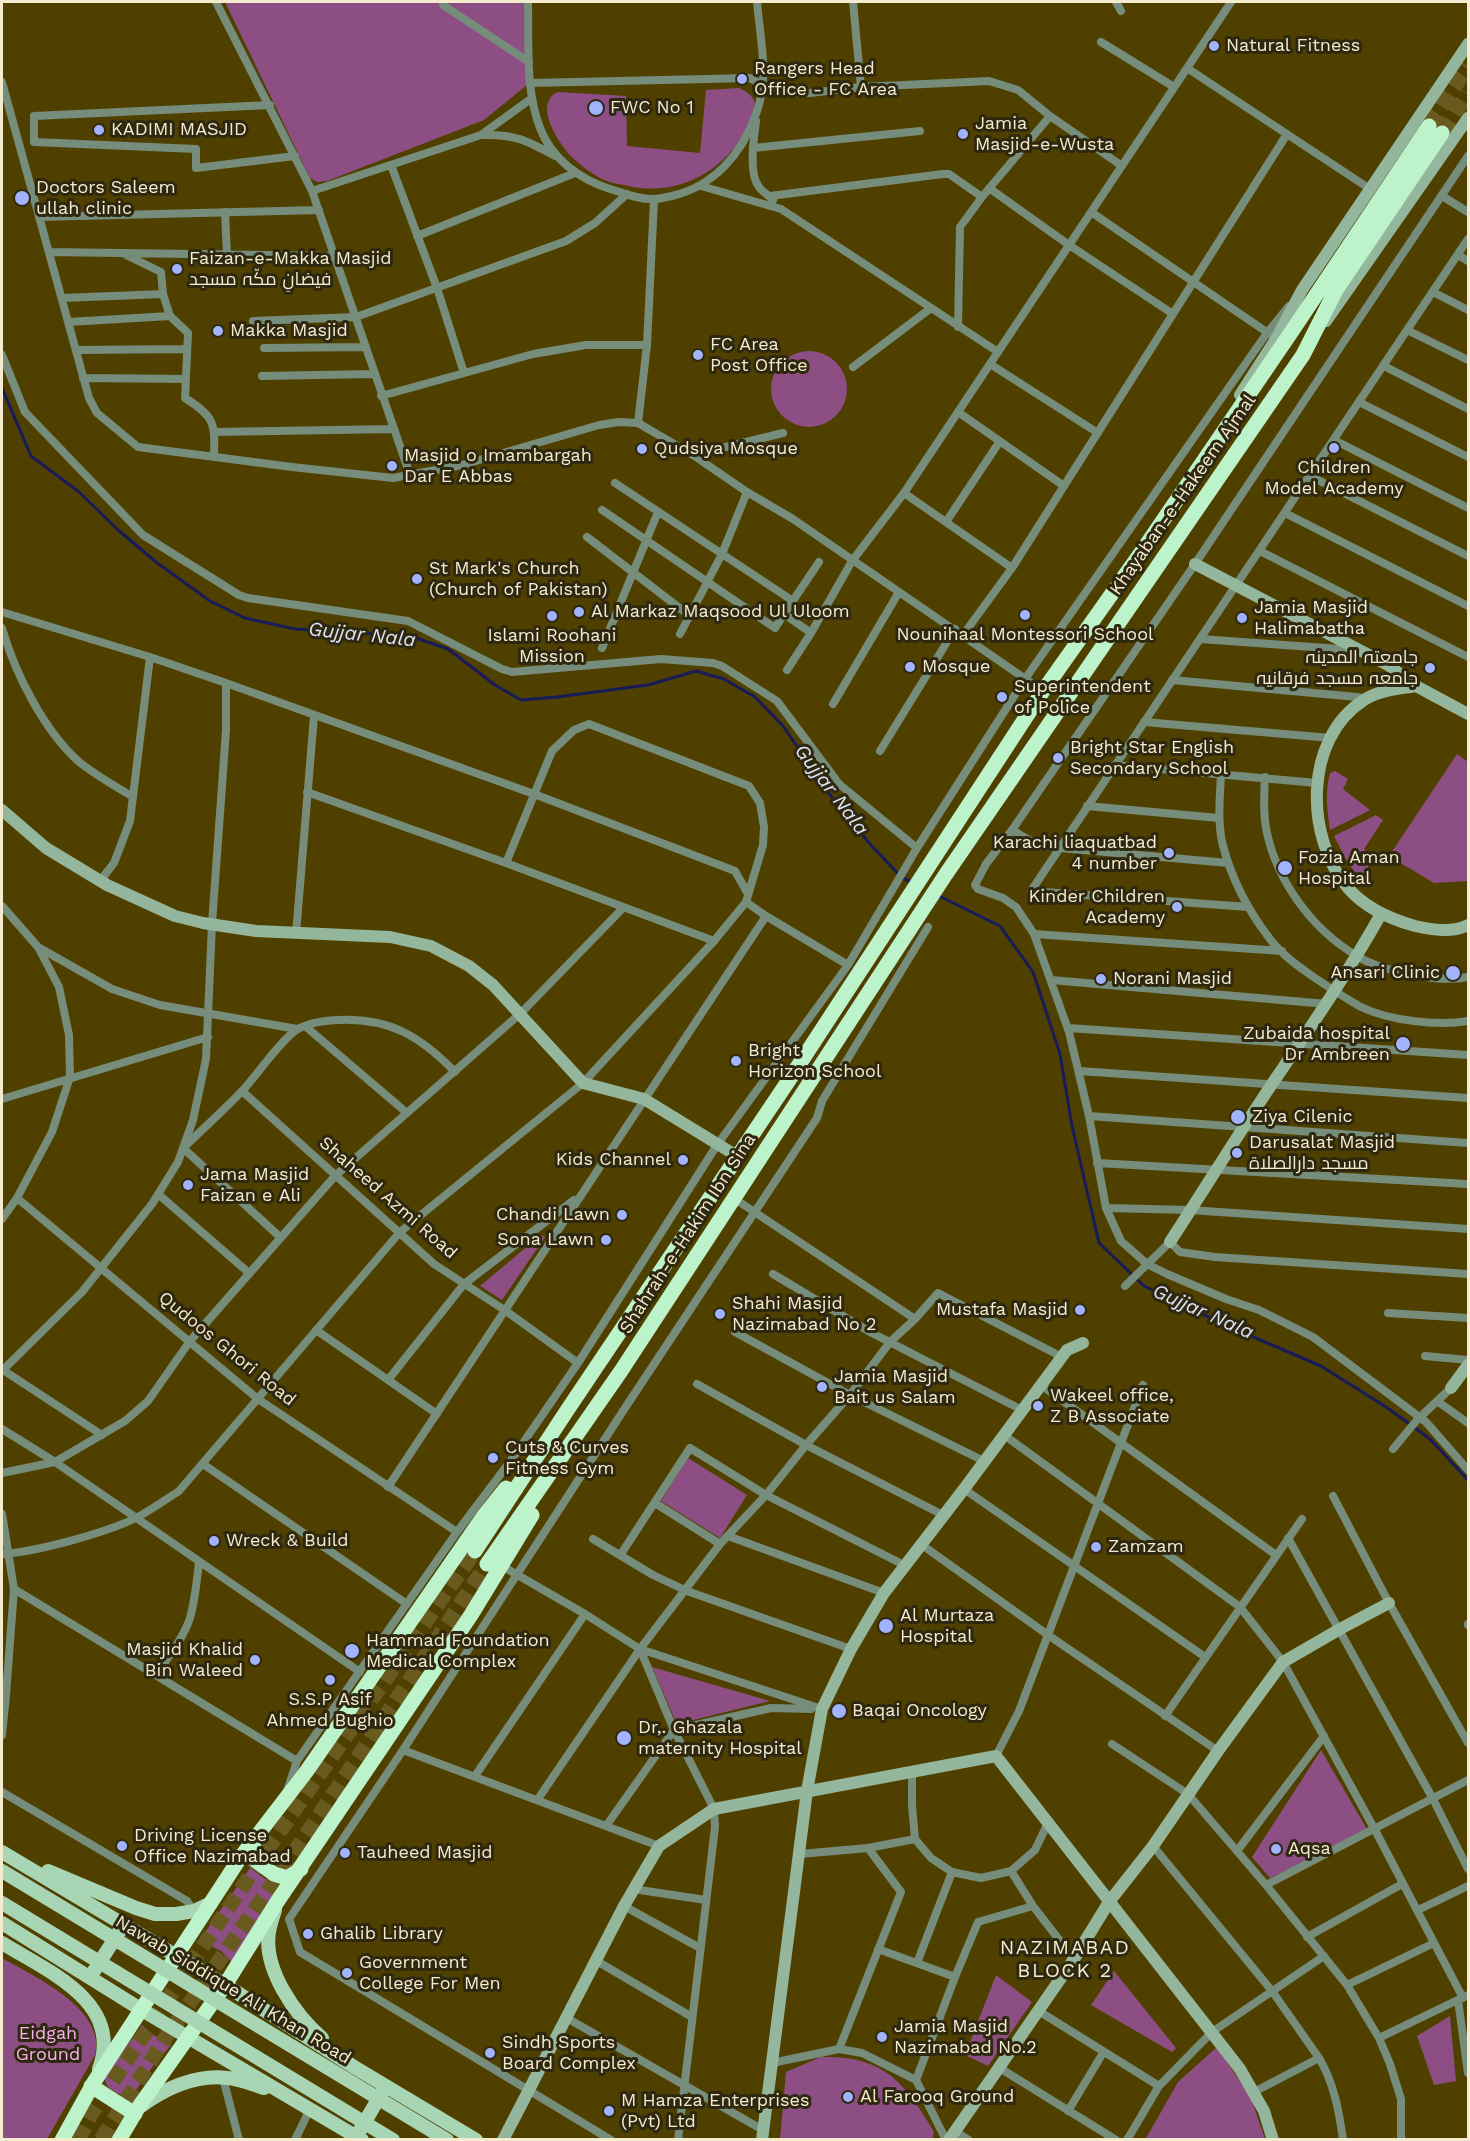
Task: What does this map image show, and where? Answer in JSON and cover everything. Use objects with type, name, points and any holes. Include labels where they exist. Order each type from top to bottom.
[{"type":"highway","name":"Khayaban-e-Hakeem Ajmal","points":[[922,924],[946,874],[1303,355],[1336,290],[1435,130],[1042,691],[934,858]]},
{"type":"highway","name":"Shahrah-e-Hakim Ibn Sina","points":[[475,1551],[934,858]]},
{"type":"highway","name":"Shahrah-e-Hakim Ibn Sina","points":[[119,2139],[136,2111],[225,1985],[277,1902],[301,1869],[582,1430],[735,1199],[922,924]]},
{"type":"highway","points":[[63,2135],[92,2084],[211,1903],[283,1803],[436,1575],[566,1412]]},
{"type":"highway","points":[[253,1842],[256,1862],[274,1874],[287,1878],[301,1869]]},
{"type":"highway","points":[[92,2084],[136,2111]]},
{"type":"main road","points":[[2,1852],[155,1914],[194,1911],[211,1903]]},
{"type":"main road","points":[[2,1852],[476,2139]]},
{"type":"main road","name":"Nawab Siddique Ali Khan Road","points":[[2,1871],[447,2139]]},
{"type":"main road","points":[[277,1902],[268,1934],[270,1955],[280,1986],[293,2008],[309,2027],[354,2067]]},
{"type":"main road","points":[[2,1903],[393,2139]]},
{"type":"main road","points":[[2,1923],[142,2010],[359,2138],[386,2086]]},
{"type":"main road","points":[[90,1977],[124,1925]]},
{"type":"main road","points":[[2,1944],[72,1986],[93,2009],[103,2030],[105,2043],[104,2056],[92,2084]]},
{"type":"main road","points":[[136,2111],[154,2097],[183,2083],[209,2078],[223,2078],[286,2094]]},
{"type":"street","points":[[216,2],[312,191],[410,476]]},
{"type":"street","points":[[443,2],[443,5],[529,62]]},
{"type":"street","points":[[528,2],[532,98],[540,128],[550,146],[575,173],[594,184],[654,200],[701,186],[726,167],[742,144],[756,114],[764,86],[757,2]]},
{"type":"street","points":[[853,2],[861,87]]},
{"type":"street","points":[[1116,2],[1121,11]]},
{"type":"street","points":[[1223,14],[1224,2]]},
{"type":"street","points":[[786,670],[811,633],[852,561],[904,493],[1231,2]]},
{"type":"street","points":[[1101,42],[1174,87]]},
{"type":"street","points":[[283,1803],[297,1761],[407,1604],[436,1575],[457,1532],[513,1459],[578,1363],[717,1145],[848,965],[917,848],[1025,679],[1271,336],[1468,44]]},
{"type":"street","points":[[1187,68],[1370,189]]},
{"type":"street","points":[[531,82],[750,78],[764,86],[784,92],[810,93],[861,87],[989,81],[1018,90],[1050,116],[1122,166]]},
{"type":"street","points":[[2,82],[89,398],[97,413],[138,447],[393,478],[462,465],[599,425],[619,422],[638,423],[794,519],[1042,691]]},
{"type":"street","points":[[312,191],[481,135],[532,98]]},
{"type":"street","points":[[270,105],[34,116],[34,141],[196,149],[196,168],[295,156]]},
{"type":"street","points":[[756,114],[753,148],[758,186],[781,208],[998,352]]},
{"type":"street","points":[[958,327],[960,226],[1050,116]]},
{"type":"street","points":[[1303,355],[1468,118]]},
{"type":"street","points":[[753,148],[920,131]]},
{"type":"street","points":[[880,751],[959,632],[1012,568],[1287,134]]},
{"type":"street","points":[[481,135],[514,136],[561,159]]},
{"type":"street","points":[[1468,156],[1195,564],[1012,830],[986,864],[975,885],[978,889],[1003,898],[1016,907],[1034,934],[1068,1028],[1089,1116],[1106,1208],[1121,1241],[1144,1266],[1259,1310],[1313,1337],[1418,1419],[1468,1470]]},
{"type":"street","points":[[391,165],[437,288],[464,373]]},
{"type":"street","points":[[417,236],[575,173]]},
{"type":"street","points":[[770,196],[949,174],[982,197]]},
{"type":"street","points":[[701,186],[781,208]]},
{"type":"street","points":[[989,188],[1069,245],[1173,314]]},
{"type":"street","points":[[253,321],[356,317],[566,241],[595,223],[627,194]]},
{"type":"street","points":[[1442,196],[1468,212]]},
{"type":"street","points":[[638,423],[647,345],[654,200]]},
{"type":"street","points":[[39,217],[319,210]]},
{"type":"street","points":[[225,212],[227,254]]},
{"type":"street","points":[[1091,212],[1271,336]]},
{"type":"street","points":[[1248,907],[1031,891],[1468,239]]},
{"type":"street","points":[[49,252],[334,256]]},
{"type":"street","points":[[121,253],[160,272],[163,294],[170,316],[188,333],[185,398],[210,417],[214,432],[214,457]]},
{"type":"street","points":[[1458,255],[1468,261]]},
{"type":"street","points":[[1433,292],[1468,310]]},
{"type":"street","points":[[62,298],[163,294]]},
{"type":"street","points":[[853,367],[931,308]]},
{"type":"street","points":[[68,322],[170,316]]},
{"type":"street","points":[[1407,330],[1468,360]]},
{"type":"street","points":[[1202,461],[1209,442],[1271,336]]},
{"type":"street","points":[[381,396],[533,354],[586,345],[647,345]]},
{"type":"street","points":[[264,348],[366,347]]},
{"type":"street","points":[[76,350],[187,349]]},
{"type":"street","points":[[2,355],[25,412],[143,535],[239,595],[408,621],[512,672],[662,659],[713,663],[722,666],[777,701],[839,784],[917,848]]},
{"type":"street","points":[[990,364],[1098,433]]},
{"type":"street","points":[[1384,366],[1468,409]]},
{"type":"street","points":[[261,376],[374,374]]},
{"type":"street","points":[[83,378],[186,379]]},
{"type":"street","points":[[1359,402],[1468,457]]},
{"type":"street","points":[[958,412],[1064,486]]},
{"type":"street","points":[[214,432],[393,429]]},
{"type":"street","points":[[693,455],[783,433]]},
{"type":"street","points":[[1334,440],[1468,508]]},
{"type":"street","points":[[946,522],[1000,441]]},
{"type":"street","points":[[1310,476],[1468,556]]},
{"type":"street","points":[[615,483],[793,601]]},
{"type":"street","points":[[680,634],[722,554],[747,492]]},
{"type":"street","points":[[904,493],[1012,568]]},
{"type":"street","points":[[603,510],[775,628],[819,562]]},
{"type":"street","points":[[602,648],[658,512]]},
{"type":"street","points":[[1285,513],[1468,606]]},
{"type":"street","points":[[586,537],[690,616]]},
{"type":"street","points":[[1260,551],[1468,657]]},
{"type":"street","points":[[1195,564],[1388,665],[1416,686],[1468,714]]},
{"type":"street","points":[[833,704],[900,592]]},
{"type":"street","points":[[2,612],[150,657],[226,683],[534,794],[735,871],[747,898],[766,916],[848,965]]},
{"type":"street","points":[[784,614],[811,633]]},
{"type":"street","points":[[2,628],[7,648],[32,698],[58,740],[79,761],[133,797]]},
{"type":"street","points":[[1200,639],[1340,649],[1353,647]]},
{"type":"street","points":[[100,881],[114,863],[130,821],[150,657]]},
{"type":"street","points":[[1172,680],[1365,699]]},
{"type":"street","points":[[102,1435],[2,1370],[82,1292],[158,1194],[178,1162],[193,1120],[206,1059],[208,1037],[212,924],[226,730],[226,683]]},
{"type":"street","points":[[1416,686],[1389,690],[1365,699],[1347,714],[1331,738],[1322,759],[1317,783],[1316,806],[1325,850],[1336,872],[1349,890],[1381,914],[1407,924],[1434,930],[1461,928],[1468,925]]},
{"type":"street","points":[[296,934],[314,716]]},
{"type":"street","points":[[1144,722],[1331,738]]},
{"type":"street","points":[[5,1554],[92,1534],[135,1518],[179,1491],[400,1232],[583,1083],[714,941],[747,898],[763,845],[764,826],[760,803],[748,786],[589,724],[574,730],[552,751],[506,863]]},
{"type":"street","points":[[1115,765],[1317,783]]},
{"type":"street","points":[[1221,773],[1219,818],[1228,863],[1248,907],[1270,940],[1291,962],[1363,1008],[1401,1019],[1428,1023],[1468,1020]]},
{"type":"street","points":[[1265,777],[1263,800],[1266,832],[1277,865],[1292,893],[1308,915],[1332,938],[1357,956],[1385,969],[1422,977],[1468,977]]},
{"type":"street","points":[[307,792],[714,941]]},
{"type":"street","points":[[1087,806],[1219,818]]},
{"type":"street","points":[[2,810],[46,848],[100,881],[136,900],[176,916],[256,931],[390,937],[431,946],[469,966],[493,985],[583,1083],[644,1099],[737,1156]]},
{"type":"street","points":[[1012,830],[1038,846],[1228,863]]},
{"type":"street","points":[[2,906],[38,947],[59,987],[69,1035],[69,1077],[52,1132],[17,1198],[2,1219]]},
{"type":"street","points":[[2,1473],[55,1462],[125,1421],[148,1401],[190,1341],[335,1176],[521,1013],[623,908]]},
{"type":"street","points":[[1125,1286],[1170,1242],[1272,1084],[1327,1004],[1381,914]]},
{"type":"street","points":[[388,1487],[766,916]]},
{"type":"street","points":[[611,2139],[300,1952],[289,1919],[404,1750],[625,1408],[817,1118],[822,1101],[922,924]]},
{"type":"street","points":[[1034,934],[1282,951]]},
{"type":"street","points":[[38,947],[112,989],[160,1005],[301,1028],[407,1113]]},
{"type":"street","points":[[1051,980],[1327,1004]]},
{"type":"street","points":[[183,1148],[242,1091],[301,1028],[321,1021],[358,1019],[391,1025],[417,1038],[455,1072]]},
{"type":"street","points":[[1068,1028],[1468,1055]]},
{"type":"street","points":[[2,1099],[208,1037]]},
{"type":"street","points":[[1078,1071],[1468,1098]]},
{"type":"street","name":"Shaheed Azmi Road","points":[[242,1091],[434,1264],[506,1311],[578,1363]]},
{"type":"street","points":[[1089,1116],[1468,1143]]},
{"type":"street","points":[[183,1148],[280,1237]]},
{"type":"street","points":[[1097,1163],[1468,1184]]},
{"type":"street","points":[[158,1194],[249,1273]]},
{"type":"street","points":[[388,1380],[464,1284],[579,1197]]},
{"type":"street","name":"Qudoos Ghori Road","points":[[17,1198],[258,1399],[457,1532]]},
{"type":"street","points":[[735,1199],[915,1319]]},
{"type":"street","points":[[1106,1208],[1190,1210],[1468,1229]]},
{"type":"street","points":[[1170,1242],[1180,1252],[1215,1257],[1468,1274]]},
{"type":"street","points":[[773,1275],[890,1342],[1022,1410]]},
{"type":"street","points":[[538,1799],[640,1649],[687,1591],[720,1544],[766,1495],[850,1395],[890,1342],[938,1293],[1062,1357]]},
{"type":"street","points":[[1388,1313],[1468,1318]]},
{"type":"street","points":[[316,1330],[437,1414]]},
{"type":"street","points":[[735,1332],[850,1395],[984,1461]]},
{"type":"street","points":[[565,2017],[684,2085],[763,2135],[807,1791],[822,1709],[851,1648],[884,1593],[1067,1350],[1083,1343]]},
{"type":"street","points":[[1393,1449],[1468,1367],[1425,1356]]},
{"type":"street","points":[[697,1384],[806,1445],[943,1515]]},
{"type":"street","points":[[1041,1385],[1276,1555]]},
{"type":"street","points":[[996,1756],[1019,1711],[1143,1385]]},
{"type":"street","points":[[1437,1401],[1468,1423]]},
{"type":"street","points":[[2,1429],[55,1462],[360,1672]]},
{"type":"street","points":[[1004,1435],[1240,1607],[1283,1662],[1418,1910],[1463,1998],[1468,2073]]},
{"type":"street","points":[[621,1554],[690,1448],[766,1495],[906,1566]]},
{"type":"street","points":[[203,1464],[407,1604]]},
{"type":"street","points":[[964,1489],[1205,1657]]},
{"type":"street","points":[[1333,1496],[1389,1603],[1468,1743]]},
{"type":"street","points":[[655,1503],[720,1544]]},
{"type":"street","points":[[2,1514],[5,1554],[14,1588],[2,1735]]},
{"type":"street","points":[[1165,1716],[1302,1519]]},
{"type":"street","points":[[728,1536],[884,1593]]},
{"type":"street","points":[[1288,1538],[1433,1799],[1468,1869]]},
{"type":"street","points":[[593,1539],[653,1575],[687,1591],[851,1648]]},
{"type":"street","points":[[922,1545],[1048,1635],[1218,1751]]},
{"type":"street","points":[[156,1676],[189,1621],[199,1562]]},
{"type":"street","points":[[495,1565],[585,1614],[640,1649],[822,1709]]},
{"type":"street","points":[[14,1588],[297,1761]]},
{"type":"street","points":[[950,2137],[1074,1959],[1110,1902],[1153,1846],[1283,1662],[1389,1603]]},
{"type":"street","points":[[475,1776],[585,1614]]},
{"type":"street","points":[[640,1649],[674,1730],[714,1809],[715,1827],[678,2139]]},
{"type":"street","points":[[606,1826],[674,1730],[771,1708],[822,1709]]},
{"type":"street","points":[[1237,1851],[1324,1736]]},
{"type":"street","points":[[1112,1744],[1188,1794],[1347,1985],[1379,2038],[1401,2099],[1401,2139]]},
{"type":"street","points":[[404,1750],[659,1846]]},
{"type":"street","points":[[503,2139],[624,1905],[659,1846],[714,1809],[996,1756]]},
{"type":"street","points":[[996,1756],[1212,2032],[1254,2092],[1264,2111],[1273,2139]]},
{"type":"street","points":[[912,1771],[915,1839],[931,1858],[952,1872],[981,1878],[1011,1871],[1035,1850],[1048,1823]]},
{"type":"street","points":[[1266,1885],[1468,1780]]},
{"type":"street","points":[[2,1792],[187,1901],[194,1911]]},
{"type":"street","points":[[800,1854],[867,1848],[915,1839]]},
{"type":"street","points":[[1153,1846],[1272,1991],[1319,2058],[1326,2069],[1339,2110],[1343,2139]]},
{"type":"street","points":[[839,2049],[901,1892],[867,1848]]},
{"type":"street","points":[[1011,1871],[1033,1906],[1074,1959]]},
{"type":"street","points":[[917,1963],[952,1872]]},
{"type":"street","points":[[1307,1937],[1402,1884]]},
{"type":"street","points":[[1418,1910],[1468,1886]]},
{"type":"street","points":[[633,1889],[706,1900]]},
{"type":"street","points":[[624,1905],[700,1948]]},
{"type":"street","points":[[916,2080],[978,1922],[1033,1906]]},
{"type":"street","points":[[1347,1985],[1434,1943]]},
{"type":"street","points":[[878,1949],[955,1977]]},
{"type":"street","points":[[1127,2139],[1159,2086],[1212,2032],[1324,1956]]},
{"type":"street","points":[[596,1960],[692,2017]]},
{"type":"street","points":[[1379,2038],[1463,1998]]},
{"type":"street","points":[[1037,2010],[1102,2053],[1159,2086]]},
{"type":"street","points":[[772,2063],[839,2049],[862,2053],[916,2080],[950,2137]]},
{"type":"street","points":[[1068,2111],[1102,2053]]},
{"type":"street","points":[[1254,2092],[1319,2058]]},
{"type":"street","points":[[998,2067],[1116,2139]]},
{"type":"street","points":[[223,2078],[239,2139]]},
{"type":"street","points":[[295,2139],[310,2109]]},
{"type":"street","points":[[950,2137],[969,2139]]},
{"type":"green space","points":[[225,2],[524,2],[527,85],[484,120],[327,181],[317,182],[310,178]]},
{"type":"green space","points":[[739,88],[754,100],[755,110],[747,129],[737,144],[712,169],[697,178],[664,188],[628,186],[608,182],[594,175],[567,151],[555,134],[548,114],[547,105],[551,97],[558,92],[626,96],[627,146],[700,153],[706,90]]},
{"type":"green space","points":[[809,351],[823,354],[836,362],[844,375],[847,389],[844,403],[836,416],[823,424],[809,427],[795,424],[782,416],[774,403],[771,389],[774,375],[782,362],[795,354]]},
{"type":"green space","points":[[1457,754],[1468,762],[1468,881],[1434,883],[1389,856]]},
{"type":"green space","points":[[1335,771],[1348,779],[1343,789],[1370,810],[1330,830],[1327,787],[1330,773]]},
{"type":"green space","points":[[1376,815],[1383,820],[1364,849],[1375,857],[1360,878],[1348,863],[1334,836]]},
{"type":"green space","points":[[541,1235],[545,1237],[502,1300],[480,1286]]},
{"type":"green space","points":[[688,1458],[747,1495],[720,1538],[661,1501]]},
{"type":"green space","points":[[652,1667],[770,1701],[677,1724]]},
{"type":"green space","points":[[1321,1750],[1368,1831],[1270,1878],[1252,1857]]},
{"type":"green space","points":[[250,1868],[279,1885],[232,1962],[221,1951],[199,1941]]},
{"type":"green space","name":"Eidgah Ground","points":[[2,1958],[65,1996],[90,2023],[96,2038],[95,2055],[47,2139],[2,2140]]},
{"type":"green space","points":[[1114,1971],[1176,2048],[1172,2052],[1091,2005]]},
{"type":"green space","points":[[996,1975],[1032,2002],[988,2066],[965,2055]]},
{"type":"green space","points":[[1450,2016],[1456,2081],[1434,2085],[1417,2036]]},
{"type":"green space","points":[[142,2025],[153,2035],[170,2042],[171,2045],[134,2093],[115,2093],[104,2078]]},
{"type":"green space","points":[[1217,2047],[1251,2098],[1265,2139],[1145,2140],[1178,2082]]},
{"type":"green space","name":"Al Farooq Ground","points":[[821,2057],[861,2061],[890,2075],[913,2099],[923,2114],[934,2132],[932,2139],[780,2139],[786,2072]]},
{"type":"waterway","name":"Gujjar Nala","points":[[2,388],[31,456],[79,492],[118,530],[156,562],[210,601],[245,618],[295,629],[410,636],[448,649],[495,685],[521,700],[648,685],[696,671],[724,679],[755,697],[783,726],[837,805],[902,878],[912,882]]},
{"type":"waterway","name":"Gujjar Nala","points":[[937,895],[1000,926],[1033,972],[1060,1054],[1072,1126],[1099,1243],[1144,1286],[1223,1324],[1321,1366],[1386,1407],[1430,1439],[1468,1480]]},
{"type":"tunnel","points":[[1429,126],[1468,66]]},
{"type":"tunnel","points":[[1442,133],[1468,94]]},
{"type":"tunnel","points":[[78,2140],[90,2116],[267,1850],[475,1551]]},
{"type":"tunnel","points":[[101,2140],[164,2040],[287,1863],[487,1564]]},
{"type":"place","name":"Natural Fitness","points":[[1214,46]]},
{"type":"place","name":"Rangers Head Office - FC Area","points":[[742,79]]},
{"type":"place","name":"FWC No 1","points":[[596,108]]},
{"type":"place","name":"KADIMI MASJID","points":[[99,130]]},
{"type":"place","name":"Jamia Masjid-e-Wusta","points":[[963,134]]},
{"type":"place","name":"Doctors Saleem ullah clinic","points":[[22,198]]},
{"type":"place","name":"Faizan-e-Makka Masjid فیضانِ مکّہ مسجد","points":[[177,269]]},
{"type":"place","name":"Makka Masjid","points":[[218,331]]},
{"type":"place","name":"FC Area Post Office","points":[[698,355]]},
{"type":"place","name":"Children Model Academy","points":[[1334,448]]},
{"type":"place","name":"Qudsiya Mosque","points":[[642,449]]},
{"type":"place","name":"Masjid o Imambargah Dar E Abbas","points":[[392,466]]},
{"type":"place","name":"St Mark's Church (Church of Pakistan)","points":[[417,579]]},
{"type":"place","name":"Al Markaz Maqsood Ul Uloom","points":[[579,612]]},
{"type":"place","name":"Nounihaal Montessori School","points":[[1025,615]]},
{"type":"place","name":"Islami Roohani Mission","points":[[552,616]]},
{"type":"place","name":"Jamia Masjid Halimabatha","points":[[1242,618]]},
{"type":"place","name":"Mosque","points":[[910,667]]},
{"type":"place","name":"جامعتہ المدینہ جامعہ مسجد فرقانیہ","points":[[1430,668]]},
{"type":"place","name":"Superintendent of Police","points":[[1002,697]]},
{"type":"place","name":"Bright Star English Secondary School","points":[[1058,758]]},
{"type":"place","name":"Karachi liaquatbad 4 number","points":[[1169,853]]},
{"type":"place","name":"Fozia Aman Hospital","points":[[1285,868]]},
{"type":"place","name":"Kinder Children Academy","points":[[1177,907]]},
{"type":"place","name":"Ansari Clinic","points":[[1453,973]]},
{"type":"place","name":"Norani Masjid","points":[[1101,979]]},
{"type":"place","name":"Zubaida hospital Dr Ambreen","points":[[1403,1044]]},
{"type":"place","name":"Bright Horizon School","points":[[736,1061]]},
{"type":"place","name":"Ziya Cilenic","points":[[1238,1117]]},
{"type":"place","name":"Darusalat Masjid مسجد دارالصلاة","points":[[1237,1153]]},
{"type":"place","name":"Kids Channel","points":[[683,1160]]},
{"type":"place","name":"Jama Masjid Faizan e Ali","points":[[188,1185]]},
{"type":"place","name":"Chandi Lawn","points":[[622,1215]]},
{"type":"place","name":"Sona Lawn","points":[[606,1240]]},
{"type":"place","name":"Mustafa Masjid","points":[[1080,1310]]},
{"type":"place","name":"Shahi Masjid Nazimabad No 2","points":[[720,1314]]},
{"type":"place","name":"Jamia Masjid Bait us Salam","points":[[822,1387]]},
{"type":"place","name":"Wakeel office, Z B Associate","points":[[1038,1406]]},
{"type":"place","name":"Cuts & Curves Fitness Gym","points":[[493,1458]]},
{"type":"place","name":"Wreck & Build","points":[[214,1541]]},
{"type":"place","name":"Zamzam","points":[[1096,1547]]},
{"type":"place","name":"Al Murtaza Hospital","points":[[886,1626]]},
{"type":"place","name":"Hammad Foundation Medical Complex","points":[[352,1651]]},
{"type":"place","name":"Masjid Khalid Bin Waleed","points":[[255,1660]]},
{"type":"place","name":"S.S.P Asif Ahmed Bughio","points":[[330,1680]]},
{"type":"place","name":"Baqai Oncology","points":[[839,1711]]},
{"type":"place","name":"Dr,. Ghazala maternity Hospital","points":[[624,1738]]},
{"type":"place","name":"Driving License Office Nazimabad","points":[[122,1846]]},
{"type":"place","name":"Aqsa","points":[[1276,1849]]},
{"type":"place","name":"Tauheed Masjid","points":[[345,1853]]},
{"type":"place","name":"Ghalib Library","points":[[308,1934]]},
{"type":"place","name":"Government College For Men","points":[[347,1973]]},
{"type":"place","name":"Jamia Masjid Nazimabad No.2","points":[[882,2037]]},
{"type":"place","name":"Sindh Sports Board Complex","points":[[490,2053]]},
{"type":"place","name":"Al Farooq Ground","points":[[848,2097]]},
{"type":"place","name":"M Hamza Enterprises (Pvt) Ltd","points":[[609,2111]]},
{"type":"district","name":"NAZIMABAD BLOCK 2","points":[[1065,1960]]}]
